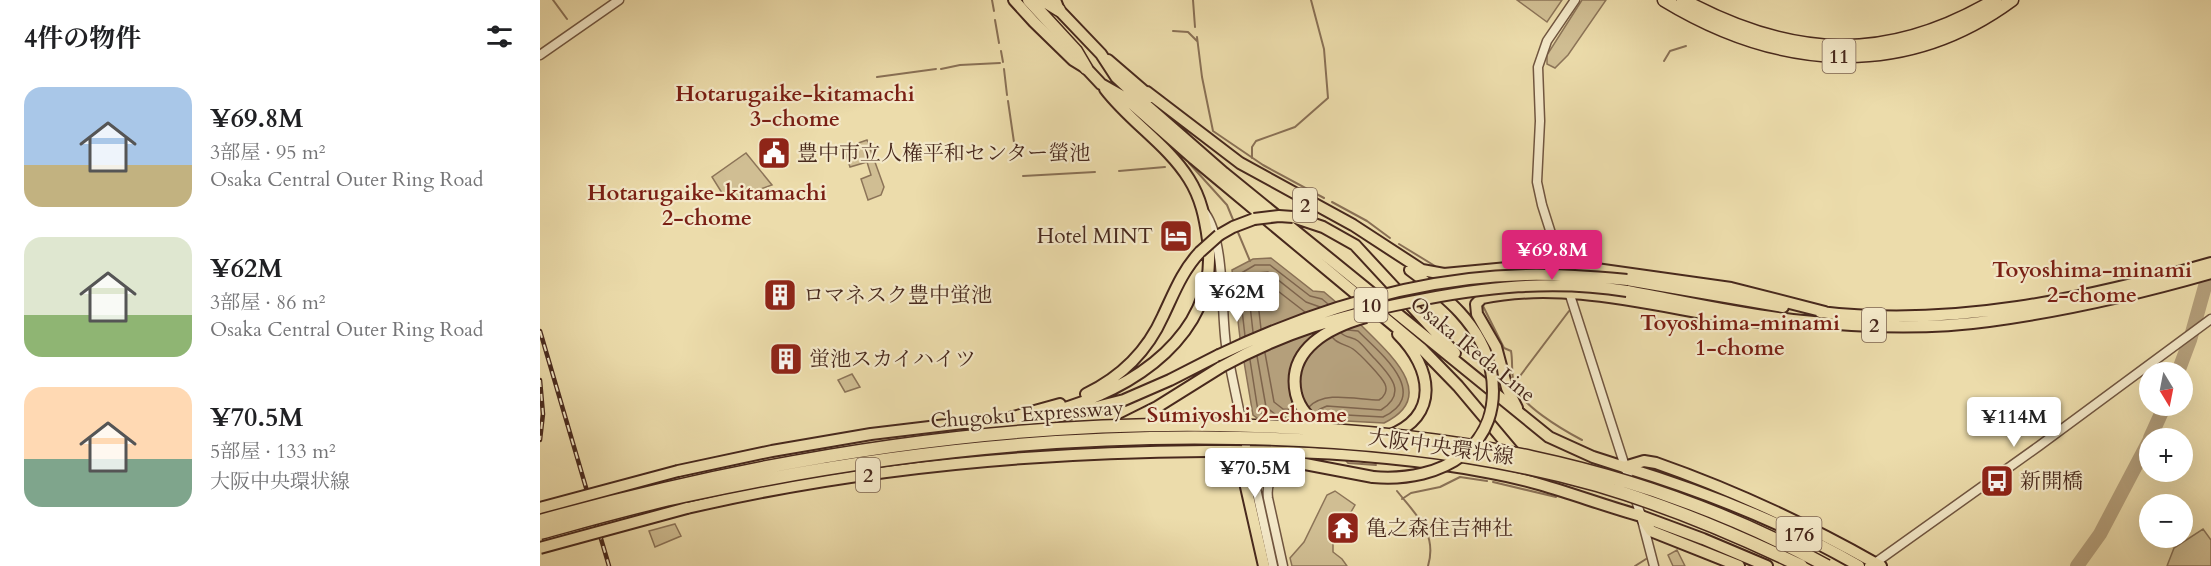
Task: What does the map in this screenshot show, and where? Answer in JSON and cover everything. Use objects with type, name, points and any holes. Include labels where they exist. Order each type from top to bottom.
[{"type":"highway","points":[[1029,0],[1076,51],[1086,68]]},
{"type":"highway","points":[[1043,0],[1057,5]]},
{"type":"highway","name":"11","points":[[1664,0],[1716,28],[1753,42],[1801,53],[1848,56],[1888,53],[1928,43],[1974,24],[2012,0]]},
{"type":"highway","name":"11","points":[[1683,0],[1721,19],[1763,35],[1802,44],[1839,46],[1887,42],[1924,34],[1971,15],[1995,0]]},
{"type":"highway","name":"Chugoku Expressway","points":[[540,521],[678,485],[768,466],[883,447],[996,434],[1110,427],[1278,426],[1442,440],[1504,450],[1595,471],[1702,507],[1827,566]]},
{"type":"highway","name":"Chugoku Expressway","points":[[540,533],[681,496],[781,476],[886,459],[1089,439],[1263,438],[1379,445],[1447,453],[1540,471],[1645,500],[1750,541],[1802,566]]},
{"type":"main road","name":"Osaka Ikeda Line","points":[[1014,0],[1059,47],[1086,68],[1101,84],[1124,97],[1194,159],[1431,357],[1525,464],[1552,479],[1641,516],[1651,531],[1739,566]]},
{"type":"main road","name":"Osaka Ikeda Line","points":[[1057,5],[1101,54],[1116,77],[1224,173],[1557,442],[1593,457],[1624,466],[1644,461],[1688,474],[1784,514],[1876,565]]},
{"type":"main road","name":"2","points":[[1101,54],[1146,92],[1240,163],[1353,225],[1422,270],[1444,274],[1518,267],[1561,266],[1624,271],[1731,288],[1826,317]]},
{"type":"main road","points":[[1010,418],[1048,412],[1101,395],[1141,373],[1169,350],[1192,318],[1204,287],[1210,253],[1204,212],[1196,191],[1179,165],[1101,84]]},
{"type":"main road","name":"2","points":[[1146,92],[1172,118],[1216,153],[1257,179],[1367,240],[1438,291],[1463,315],[1478,335],[1487,354],[1491,370],[1493,397],[1489,416],[1479,437],[1464,455],[1441,468],[1419,476],[1373,477],[1299,463],[1215,452]]},
{"type":"main road","points":[[1010,418],[1086,394],[1110,381],[1126,369],[1143,351],[1157,330],[1183,272],[1200,252],[1219,234],[1233,227],[1254,219],[1280,216],[1323,227],[1355,245],[1435,333],[1469,366],[1475,377]]},
{"type":"main road","name":"10","points":[[1288,237],[1320,271],[1402,339],[1418,359],[1425,382],[1426,395],[1412,423],[1385,437],[1365,439],[1344,436],[1324,428],[1311,420],[1303,411],[1295,388],[1295,374],[1298,362],[1309,346],[1325,334],[1346,324],[1461,291]]},
{"type":"main road","name":"2","points":[[2120,292],[2211,262]]},
{"type":"main road","name":"2","points":[[967,423],[1030,421],[1097,408],[1147,391],[1260,335],[1311,316],[1346,305],[1431,285],[1482,277],[1568,275],[1627,286],[1771,305],[1826,317],[1902,318],[1952,315],[2035,305],[2120,292],[2211,273]]},
{"type":"main road","name":"2","points":[[540,548],[687,508],[839,479],[932,466],[1051,455],[1079,446],[1134,420],[1221,367],[1272,341],[1354,313],[1461,291],[1541,284],[1627,286]]},
{"type":"main road","points":[[1519,412],[1507,388],[1496,347],[1477,316],[1476,304],[1482,298],[1533,293],[1570,294],[1628,300],[1789,326],[1826,317]]},
{"type":"main road","name":"2","points":[[540,508],[678,471],[812,444],[1010,418]]},
{"type":"main road","name":"大阪中央環状線","points":[[1051,455],[1155,451],[1336,453],[1489,472],[1533,482],[1641,516]]},
{"type":"main road","points":[[1215,452],[1234,462],[1243,475],[1264,566]]},
{"type":"main road","name":"176","points":[[1624,466],[1736,505],[1789,529],[1859,566]]},
{"type":"main road","name":"176","points":[[1641,516],[1767,566]]},
{"type":"street","points":[[540,55],[619,0]]},
{"type":"street","points":[[1575,0],[1542,52],[1539,67],[1538,182],[1541,201],[1641,516],[1654,566]]},
{"type":"street","points":[[1204,212],[1212,227],[1216,244],[1226,343],[1246,445]]},
{"type":"street","points":[[1876,565],[2211,319]]},
{"type":"street","points":[[1250,461],[1273,566]]},
{"type":"street","points":[[1282,566],[1268,487],[1278,471],[1299,463]]},
{"type":"shaded area","points":[[1517,0],[1562,0],[1547,22]]},
{"type":"shaded area","points":[[1582,0],[1606,0],[1568,55],[1555,68],[1547,64],[1547,55]]},
{"type":"shaded area","points":[[867,140],[884,187],[881,195],[868,200],[861,179],[871,175],[867,162],[850,167],[844,148]]},
{"type":"shaded area","points":[[746,153],[772,185],[727,201],[712,177]]},
{"type":"shaded area","points":[[852,374],[860,387],[845,392],[838,380]]},
{"type":"shaded area","points":[[1335,491],[1355,505],[1351,512],[1333,519],[1333,552],[1347,566],[1292,566],[1290,558],[1304,542],[1327,495]]},
{"type":"shaded area","points":[[675,524],[681,536],[655,547],[649,531]]},
{"type":"shaded area","points":[[2203,529],[2211,540],[2211,566],[2167,566],[2174,548],[2193,548],[2193,536]]},
{"type":"shaded area","points":[[1677,550],[1685,566],[1673,566],[1668,555]]},
{"type":"water","points":[[1271,258],[1313,291],[1324,292],[1337,303],[1351,325],[1359,323],[1394,359],[1408,386],[1408,399],[1401,412],[1384,423],[1327,420],[1321,431],[1276,432],[1253,415],[1240,338],[1232,270],[1253,259]]},
{"type":"waterway","points":[[553,0],[567,19]]},
{"type":"waterway","points":[[992,0],[994,11]]},
{"type":"waterway","points":[[1193,0],[1195,27]]},
{"type":"waterway","points":[[1252,158],[1252,147],[1256,141],[1295,127],[1328,98],[1324,49],[1311,0]]},
{"type":"waterway","points":[[995,20],[999,43]]},
{"type":"waterway","points":[[1173,31],[1188,32],[1197,41]]},
{"type":"waterway","points":[[1197,37],[1213,131],[1263,165],[1324,198]]},
{"type":"waterway","points":[[1664,61],[1670,51],[1686,46]]},
{"type":"waterway","points":[[1001,51],[1003,62]]},
{"type":"waterway","points":[[941,69],[960,65],[1000,63]]},
{"type":"waterway","points":[[877,77],[936,69]]},
{"type":"waterway","points":[[1004,69],[1007,95]]},
{"type":"waterway","points":[[1008,101],[1016,156]]},
{"type":"waterway","points":[[1189,163],[1227,205],[1234,222]]},
{"type":"waterway","points":[[1119,171],[1165,167]]},
{"type":"waterway","points":[[1023,176],[1095,172]]},
{"type":"waterway","points":[[1332,202],[1367,221],[1390,238]]},
{"type":"waterway","points":[[1237,230],[1250,261]]},
{"type":"waterway","points":[[1399,244],[1435,266]]},
{"type":"waterway","points":[[2182,362],[2211,265]]},
{"type":"waterway","points":[[1483,306],[1504,348],[1511,351],[1513,380],[1518,392],[1543,416],[1582,440]]},
{"type":"waterway","points":[[1513,381],[1517,380],[1569,311]]},
{"type":"waterway","points":[[2155,428],[2160,416]]},
{"type":"waterway","points":[[1344,458],[1348,463],[1376,465]]},
{"type":"waterway","points":[[2077,566],[2100,534],[2139,460]]},
{"type":"waterway","points":[[1402,499],[1411,493],[1440,487],[1460,477],[1487,481]]},
{"type":"waterway","points":[[1493,482],[1556,497]]},
{"type":"waterway","points":[[1397,491],[1417,516],[1427,534],[1430,544],[1428,566]]},
{"type":"waterway","points":[[1635,566],[1646,559]]},
{"type":"railway","points":[[540,331],[609,566]]},
{"type":"railway","points":[[540,380],[543,414],[540,440]]},
{"type":"place","name":"豊中市立人権平和センター螢池","points":[[774,153]]},
{"type":"place","name":"Hotel MINT","points":[[1176,236]]},
{"type":"place","name":"ロマネスク豊中蛍池","points":[[780,295]]},
{"type":"place","name":"蛍池スカイハイツ","points":[[786,359]]},
{"type":"place","name":"新開橋","points":[[1997,481]]},
{"type":"place","name":"亀之森住吉神社","points":[[1343,528]]},
{"type":"district","name":"Hotarugaike-kitamachi 3-chome","points":[[795,106]]},
{"type":"district","name":"Hotarugaike-kitamachi 2-chome","points":[[707,204]]},
{"type":"district","name":"Toyoshima-minami 2-chome","points":[[2092,282]]},
{"type":"district","name":"Toyoshima-minami 1-chome","points":[[1740,334]]},
{"type":"district","name":"Sumiyoshi 2-chome","points":[[1247,414]]}]
